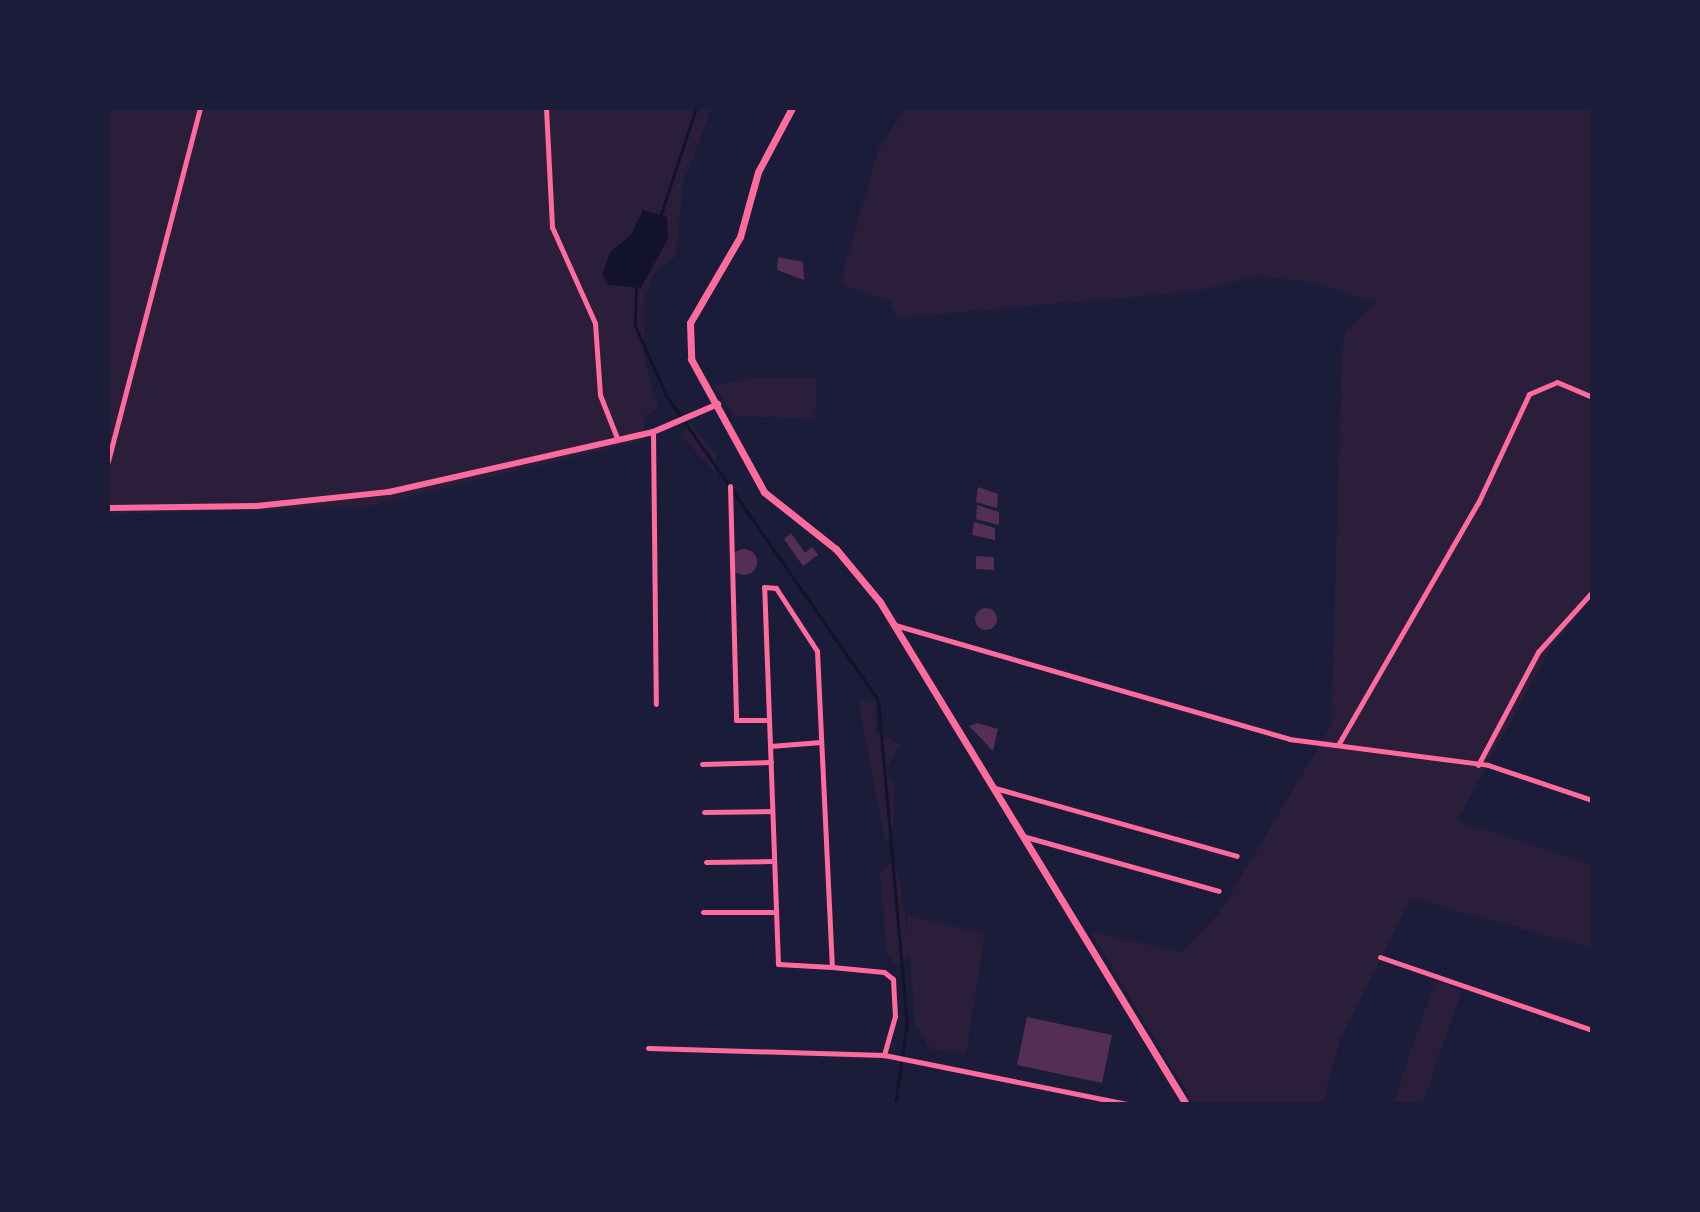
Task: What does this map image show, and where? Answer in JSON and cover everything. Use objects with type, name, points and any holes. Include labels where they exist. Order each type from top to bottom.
[{"type":"main road","points":[[792,108],[758,172],[740,237],[687,330],[695,370],[720,408],[764,492],[848,561],[895,625],[1186,1104]]},
{"type":"street","points":[[108,461],[200,108]]},
{"type":"street","points":[[546,108],[552,227],[595,323],[600,395],[617,438]]},
{"type":"street","points":[[1338,745],[1478,503],[1529,394],[1557,382],[1592,397]]},
{"type":"street","points":[[108,508],[257,506],[389,492],[653,432],[707,409],[720,408]]},
{"type":"street","points":[[653,432],[656,704]]},
{"type":"street","points":[[730,486],[736,720],[769,720]]},
{"type":"street","points":[[832,967],[817,651],[776,588],[764,587],[778,964],[884,972],[893,979],[895,1016],[884,1055]]},
{"type":"street","points":[[1478,765],[1538,652],[1592,592]]},
{"type":"street","points":[[895,625],[1289,739],[1478,765],[1592,800]]},
{"type":"street","points":[[770,746],[821,742]]},
{"type":"street","points":[[702,764],[771,762]]},
{"type":"street","points":[[995,788],[1237,856]]},
{"type":"street","points":[[704,812],[772,811]]},
{"type":"street","points":[[1026,837],[1219,891]]},
{"type":"street","points":[[706,862],[774,861]]},
{"type":"street","points":[[703,912],[776,912]]},
{"type":"street","points":[[1380,957],[1592,1030]]},
{"type":"street","points":[[648,1048],[884,1055],[1128,1104]]},
{"type":"shaded area","points":[[108,108],[712,108],[683,182],[676,256],[655,273],[645,297],[644,359],[659,409],[644,416],[644,440],[366,507],[108,514]]},
{"type":"shaded area","points":[[906,108],[1592,108],[1592,596],[1550,649],[1457,821],[1592,865],[1592,948],[1411,898],[1340,1040],[1323,1104],[1194,1104],[1091,932],[1182,952],[1220,912],[1331,726],[1342,354],[1346,331],[1377,302],[1306,281],[1257,276],[1198,291],[897,318],[889,300],[844,286],[844,268],[879,148]]},
{"type":"shaded area","points":[[643,210],[667,217],[668,239],[641,288],[609,285],[602,274],[611,251],[631,235]]},
{"type":"shaded area","points":[[752,378],[817,378],[815,419],[734,416],[714,385]]},
{"type":"shaded area","points":[[690,423],[716,455],[715,472],[681,436]]},
{"type":"shaded area","points":[[858,701],[875,701],[876,733],[900,744],[885,771],[894,784],[894,821],[886,846]]},
{"type":"shaded area","points":[[889,863],[898,872],[908,934],[907,915],[985,934],[966,1054],[930,1049],[915,1022],[910,955],[895,964],[887,955],[880,874]]},
{"type":"shaded area","points":[[1435,981],[1462,991],[1422,1104],[1393,1104]]},
{"type":"building","points":[[778,257],[803,262],[804,280],[777,270]]},
{"type":"building","points":[[978,487],[998,494],[997,508],[976,502]]},
{"type":"building","points":[[977,505],[999,512],[999,525],[976,519]]},
{"type":"building","points":[[974,522],[995,528],[995,540],[972,535]]},
{"type":"building","points":[[791,533],[805,553],[812,547],[818,555],[803,566],[784,539]]},
{"type":"building","points":[[744,549],[753,553],[757,562],[753,571],[744,575],[735,571],[731,562],[735,553]]},
{"type":"building","points":[[976,556],[994,557],[994,570],[976,569]]},
{"type":"building","points":[[986,608],[994,611],[997,619],[994,627],[986,630],[978,627],[975,619],[978,611]]},
{"type":"building","points":[[977,723],[998,729],[993,751],[969,726]]},
{"type":"building","points":[[1027,1017],[1112,1035],[1102,1083],[1017,1065]]},
{"type":"waterway","points":[[660,217],[696,108]]},
{"type":"waterway","points":[[636,289],[635,326],[666,395],[878,700],[907,1022],[895,1104]]}]
